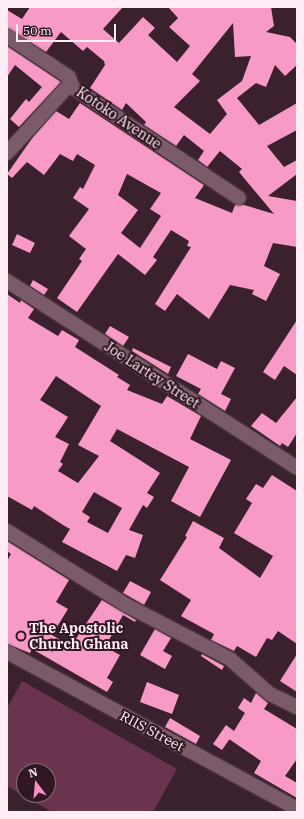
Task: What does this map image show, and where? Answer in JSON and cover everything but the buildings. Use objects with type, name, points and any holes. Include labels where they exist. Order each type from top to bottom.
[{"type":"street","name":"Kotoko Avenue","points":[[7,36],[69,76],[71,83],[69,85],[239,198]]},
{"type":"street","points":[[7,153],[69,85]]},
{"type":"street","name":"Joe Lartey Street","points":[[7,281],[297,468]]},
{"type":"street","points":[[7,531],[126,606],[230,659],[270,694],[297,707]]},
{"type":"street","name":"RIIS Street","points":[[7,652],[297,809]]},
{"type":"shaded area","points":[[22,681],[177,769],[153,812],[52,812],[36,803],[56,803],[56,763],[16,763],[16,791],[7,786],[7,708]]},
{"type":"place","name":"The Apostolic Church Ghana","points":[[21,636]]}]
